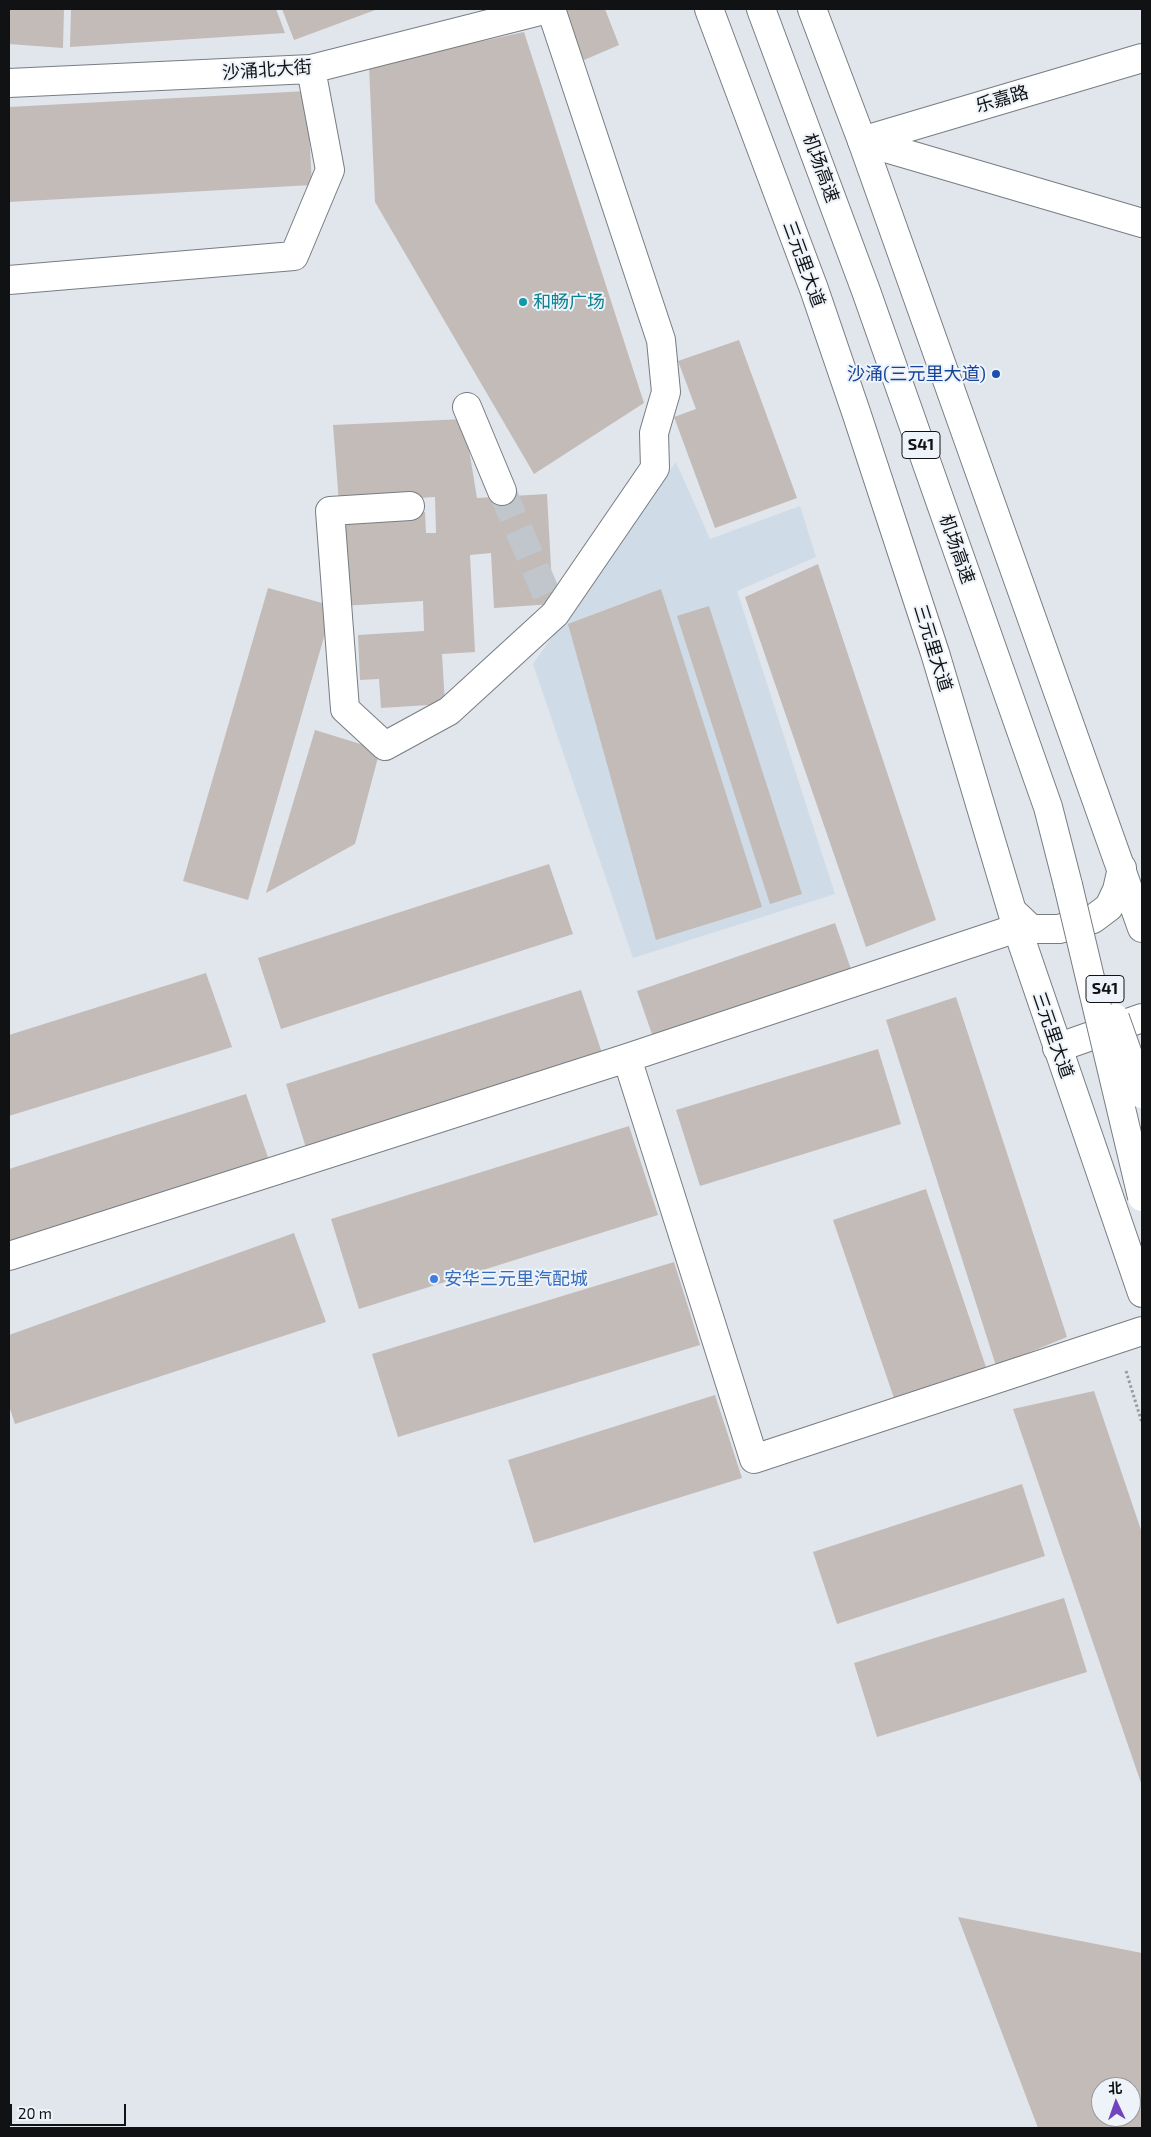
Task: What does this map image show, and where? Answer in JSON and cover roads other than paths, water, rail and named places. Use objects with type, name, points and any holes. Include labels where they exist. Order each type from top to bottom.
[{"type":"main road","name":"沙涌北大街","points":[[9,83],[311,69],[549,9]]},
{"type":"main road","points":[[410,506],[330,511],[345,709],[385,746],[449,711],[555,614],[655,468],[654,432],[666,392],[661,340],[549,9]]},
{"type":"main road","name":"三元里大道","points":[[709,9],[814,289],[860,424],[932,644],[1015,920],[1142,1293]]},
{"type":"main road","name":"机场高速","points":[[761,9],[866,291],[1048,807],[1068,884],[1142,1094]]},
{"type":"main road","points":[[812,9],[862,141],[1142,928]]},
{"type":"main road","name":"乐嘉路","points":[[862,141],[1142,58]]},
{"type":"main road","points":[[9,280],[294,256],[330,170],[311,69]]},
{"type":"main road","points":[[862,141],[1142,223]]},
{"type":"main road","points":[[467,407],[502,491]]},
{"type":"main road","points":[[9,1256],[627,1058],[1015,920],[1031,929],[1059,929],[1093,919],[1109,907],[1117,890],[1122,868]]},
{"type":"main road","points":[[1068,884],[1142,1197]]},
{"type":"main road","points":[[1057,1048],[1142,1018]]},
{"type":"main road","points":[[627,1058],[754,1459],[1142,1331]]},
{"type":"tunnel","points":[[502,491],[555,614]]},
{"type":"place","name":"和畅广场","points":[[523,302]]},
{"type":"place","name":"沙涌(三元里大道)","points":[[996,374]]},
{"type":"place","name":"安华三元里汽配城","points":[[434,1279]]}]
